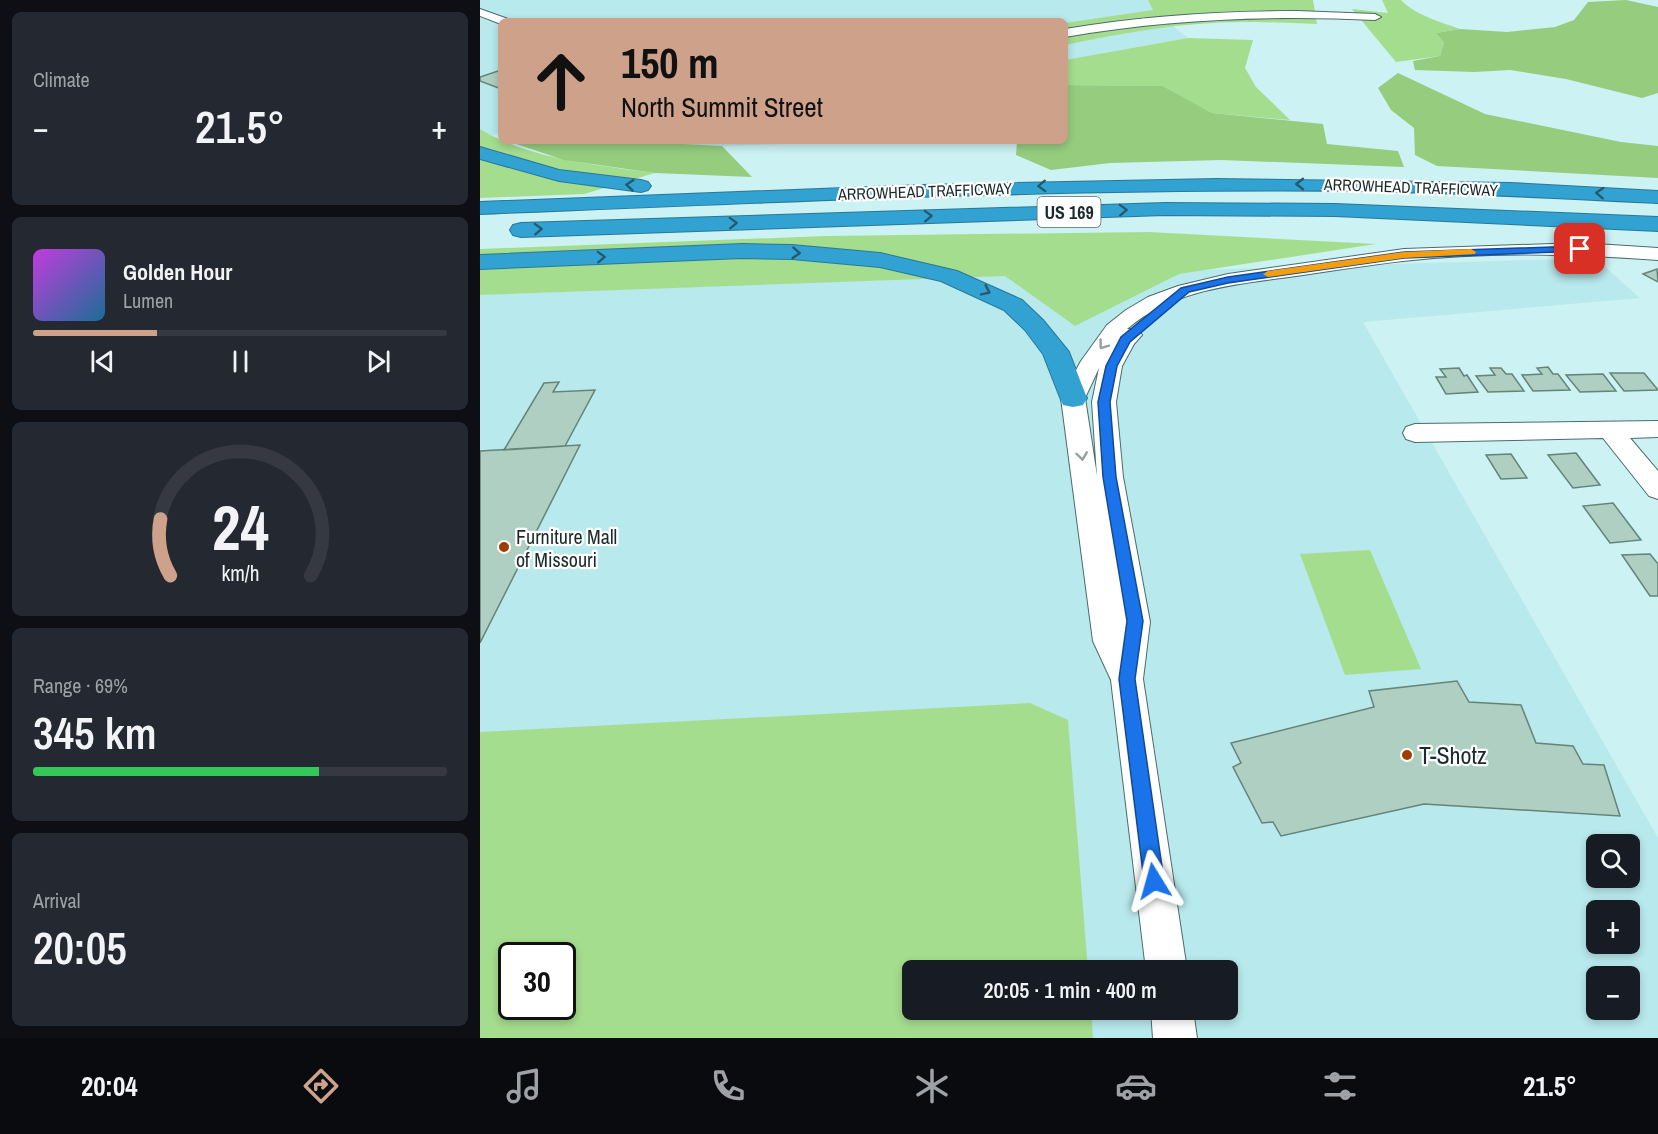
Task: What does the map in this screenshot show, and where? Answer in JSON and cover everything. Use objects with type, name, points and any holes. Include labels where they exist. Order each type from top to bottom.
[{"type":"highway","points":[[480,153],[511,164],[626,186],[814,195]]},
{"type":"highway","name":"ARROWHEAD TRAFFICWAY","points":[[480,208],[1063,186],[1342,184],[1658,197]]},
{"type":"highway","name":"ARROWHEAD TRAFFICWAY","points":[[504,230],[1165,209],[1335,210],[1658,224]]},
{"type":"highway","points":[[480,262],[742,251],[792,252],[891,262],[949,276],[1013,305],[1034,325],[1056,352],[1073,398]]},
{"type":"street","points":[[1337,2],[1340,28]]},
{"type":"street","points":[[480,12],[498,19]]},
{"type":"street","points":[[1068,32],[1133,21],[1244,13],[1375,17]]},
{"type":"street","points":[[1127,679],[1108,641],[1073,398],[1092,361],[1114,330],[1133,314],[1155,301],[1185,290],[1228,280],[1404,255],[1580,249],[1658,254]]},
{"type":"street","points":[[1165,960],[1127,679],[1135,621],[1110,477],[1104,402],[1111,366],[1125,340],[1185,290]]},
{"type":"street","points":[[1414,434],[1658,429]]},
{"type":"street","points":[[1610,430],[1658,489]]},
{"type":"street","points":[[1173,1020],[1175,1038]]},
{"type":"shaded area","points":[[480,0],[1148,0],[1153,10],[1188,38],[1068,59],[1068,18],[498,18],[498,133],[491,136],[480,129]]},
{"type":"shaded area","points":[[684,144],[786,144],[722,146]]},
{"type":"shaded area","points":[[1595,258],[1640,298],[1363,322],[1658,838],[1658,1038],[480,1038],[480,295],[862,280]]},
{"type":"green space","points":[[1148,0],[1313,0],[1317,24],[1221,22],[1131,32],[1068,44],[1068,23],[1153,10]]},
{"type":"green space","points":[[1382,0],[1401,0],[1421,14],[1460,29],[1436,33],[1444,43],[1440,56],[1396,62],[1352,9],[1388,13]]},
{"type":"green space","points":[[1626,0],[1658,7],[1658,93],[1642,98],[1566,79],[1510,70],[1474,72],[1415,70],[1413,61],[1440,56],[1444,43],[1436,33],[1460,29],[1507,32],[1555,27],[1574,20],[1588,2]]},
{"type":"green space","points":[[1188,38],[1253,40],[1245,68],[1256,87],[1290,120],[1212,113],[1163,86],[1068,85],[1068,59]]},
{"type":"green space","points":[[1398,73],[1485,114],[1621,142],[1658,146],[1658,178],[1437,166],[1415,155],[1414,128],[1391,110],[1378,88]]},
{"type":"green space","points":[[1068,85],[1163,86],[1212,113],[1323,124],[1327,144],[1398,151],[1404,167],[1221,160],[1110,163],[1051,170],[1016,155],[1017,144],[1068,144]]},
{"type":"green space","points":[[480,129],[498,138],[498,144],[512,144],[564,159],[655,173],[584,194],[480,198]]},
{"type":"green space","points":[[516,144],[722,146],[752,177],[655,173],[564,160]]},
{"type":"green space","points":[[1149,232],[1376,244],[1179,274],[1075,326],[1005,276],[480,295],[480,249],[826,236]]},
{"type":"green space","points":[[1370,550],[1421,669],[1345,675],[1300,554]]},
{"type":"green space","points":[[1030,703],[1068,720],[1087,960],[902,960],[902,1020],[1092,1020],[1093,1038],[480,1038],[480,732]]},
{"type":"building","points":[[498,71],[498,88],[480,81],[480,77]]},
{"type":"building","points":[[1657,269],[1658,282],[1643,274]]},
{"type":"building","points":[[1548,367],[1553,374],[1558,374],[1570,390],[1533,391],[1522,375],[1542,374],[1537,368]]},
{"type":"building","points":[[1459,368],[1464,376],[1467,375],[1478,392],[1446,394],[1436,377],[1446,377],[1440,369]]},
{"type":"building","points":[[1490,368],[1501,368],[1506,374],[1512,374],[1524,391],[1488,392],[1476,376],[1495,375]]},
{"type":"building","points":[[1610,373],[1644,373],[1658,390],[1624,391]]},
{"type":"building","points":[[1603,374],[1616,391],[1580,392],[1566,375]]},
{"type":"building","points":[[559,382],[553,392],[595,390],[565,446],[504,450],[544,383]]},
{"type":"building","name":"Furniture Mall of Missouri","points":[[580,445],[480,643],[480,451]]},
{"type":"building","points":[[1576,453],[1600,485],[1573,488],[1548,455]]},
{"type":"building","points":[[1511,454],[1527,478],[1501,479],[1486,455]]},
{"type":"building","points":[[1613,503],[1641,540],[1610,543],[1583,506]]},
{"type":"building","points":[[1650,554],[1658,564],[1658,596],[1650,596],[1622,555]]},
{"type":"building","name":"T-Shotz","points":[[1457,681],[1469,702],[1521,705],[1536,743],[1573,746],[1583,764],[1604,765],[1620,816],[1424,804],[1281,836],[1273,822],[1262,823],[1233,767],[1241,763],[1231,743],[1374,707],[1369,691]]},
{"type":"slow traffic","points":[[1268,274],[1404,255],[1471,252]]},
{"type":"place","name":"Furniture Mall of Missouri","points":[[504,547]]},
{"type":"place","name":"T-Shotz","points":[[1407,755]]},
{"type":"route","points":[[1154,881],[1127,679],[1135,621],[1110,477],[1104,402],[1111,366],[1125,340],[1152,315],[1185,290],[1228,280],[1404,255],[1580,249]]}]
